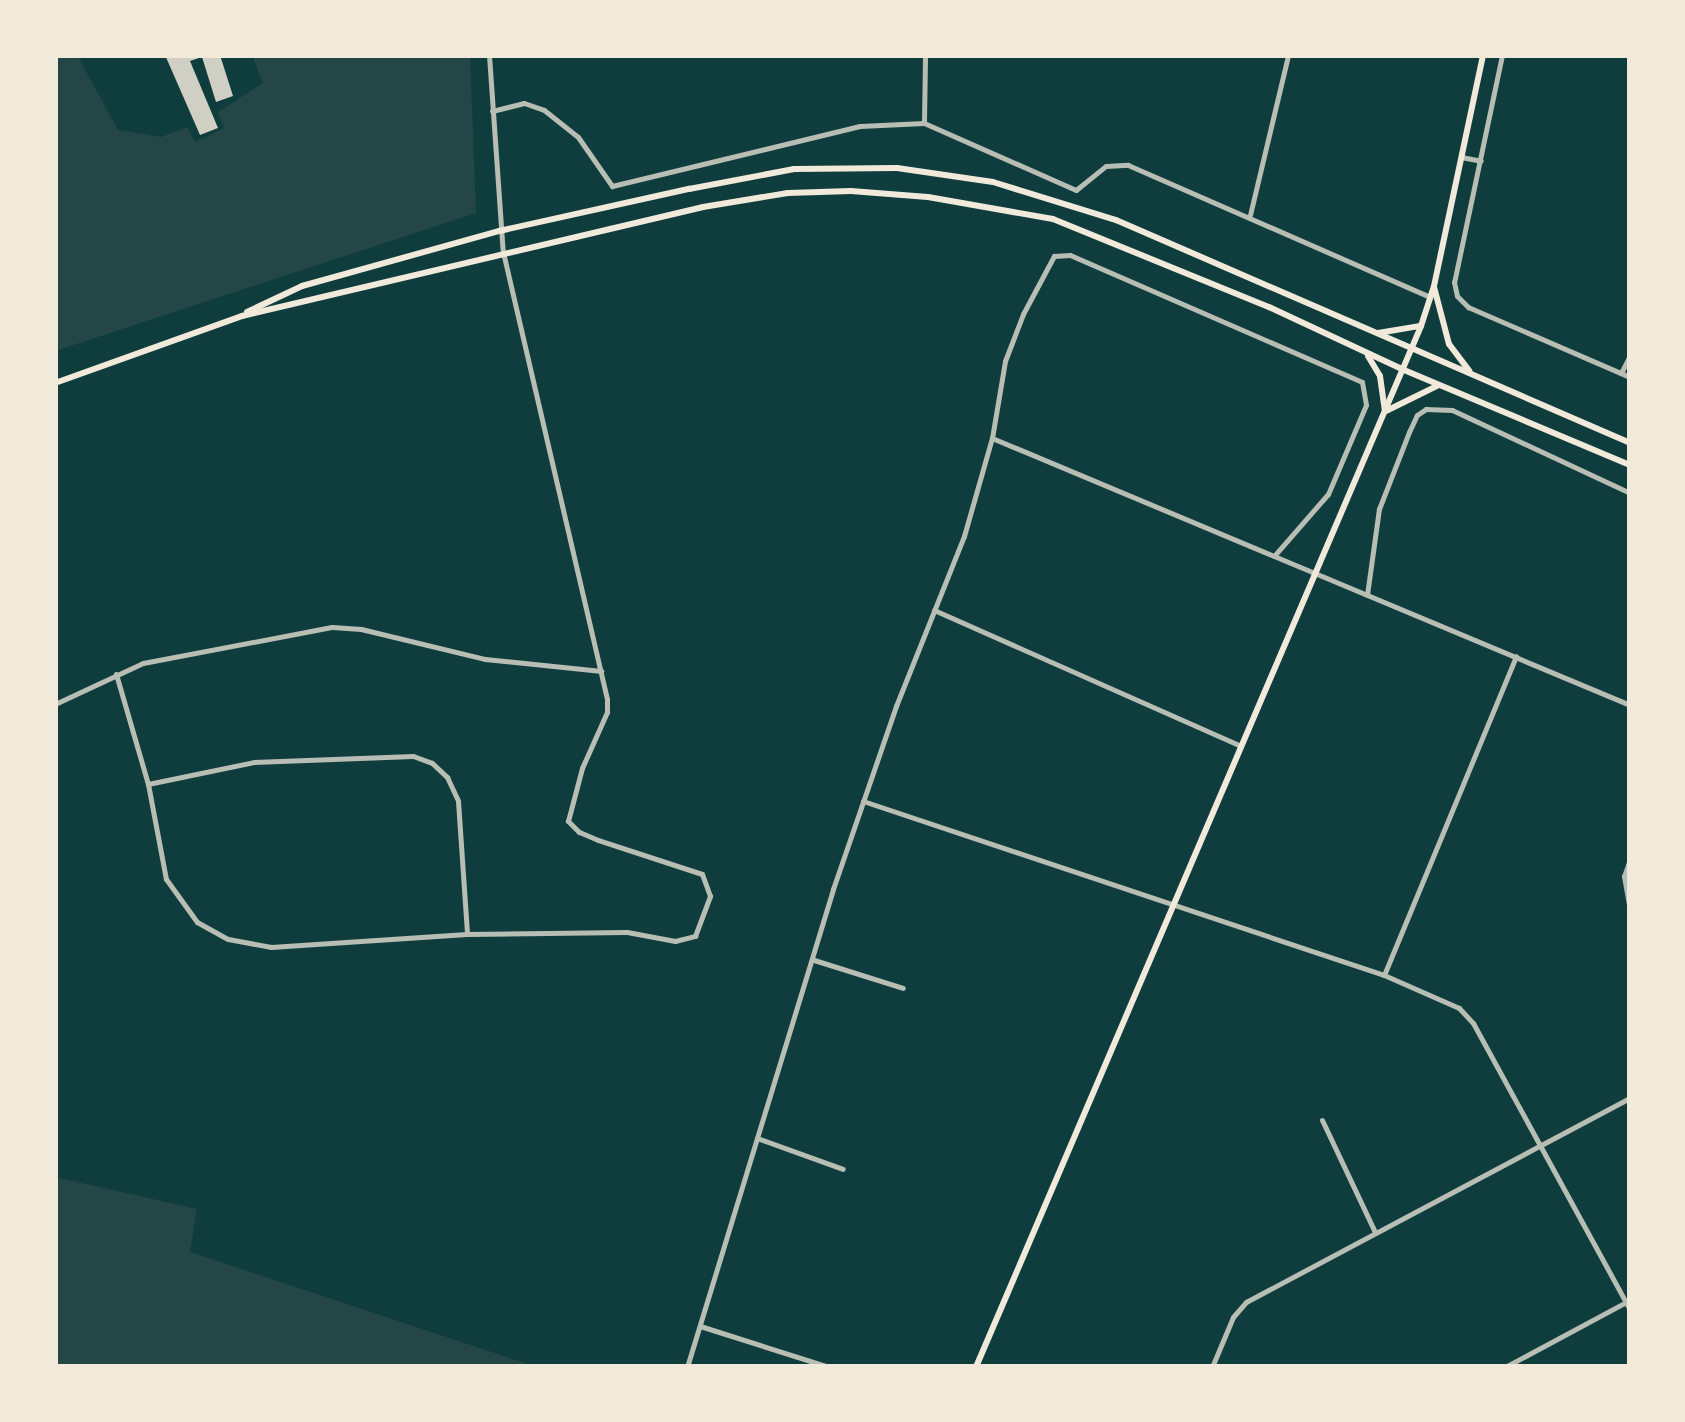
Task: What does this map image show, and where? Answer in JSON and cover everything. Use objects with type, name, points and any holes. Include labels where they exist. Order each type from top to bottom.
[{"type":"main road","points":[[976,1367],[1421,326],[1434,286],[1482,55]]},
{"type":"main road","points":[[242,316],[302,286],[499,232],[794,169],[852,166],[924,172],[1041,194],[1116,220],[1630,443]]},
{"type":"main road","points":[[55,383],[242,316],[502,253],[703,207],[788,193],[850,191],[928,197],[1053,219],[1268,307],[1630,466]]},
{"type":"main road","points":[[1434,286],[1449,344],[1470,373]]},
{"type":"main road","points":[[1376,334],[1421,326]]},
{"type":"main road","points":[[1365,352],[1380,376],[1385,411]]},
{"type":"main road","points":[[1385,411],[1440,385]]},
{"type":"street","points":[[116,674],[148,784],[166,879],[189,914],[228,939],[271,947],[467,934],[627,932],[675,941],[695,936],[710,896],[702,874],[598,840],[578,832],[568,821],[582,768],[607,712],[601,670],[502,253],[489,55]]},
{"type":"street","points":[[924,124],[925,55]]},
{"type":"street","points":[[1250,215],[1288,55]]},
{"type":"street","points":[[1502,55],[1454,282],[1456,296],[1468,306],[1630,377]]},
{"type":"street","points":[[492,111],[524,103],[544,110],[578,137],[612,186],[860,126],[924,124],[1076,190],[1106,166],[1128,165],[1250,215],[1430,297]]},
{"type":"street","points":[[1461,156],[1481,161]]},
{"type":"street","points":[[686,1367],[863,802],[960,550],[992,438],[1005,361],[1023,314],[1054,256],[1070,255],[1350,375],[1366,391],[1359,426],[1321,506],[1274,556]]},
{"type":"street","points":[[1621,373],[1630,355]]},
{"type":"street","points":[[1367,595],[1375,524],[1417,415],[1434,408],[1452,410],[1630,492]]},
{"type":"street","points":[[992,438],[1630,705]]},
{"type":"street","points":[[934,610],[1239,745]]},
{"type":"street","points":[[55,704],[116,674],[164,657],[332,628],[361,630],[485,659],[601,670]]},
{"type":"street","points":[[1384,975],[1516,656]]},
{"type":"street","points":[[148,784],[254,762],[381,754],[414,756],[432,763],[447,777],[458,801],[467,934]]},
{"type":"street","points":[[863,802],[1384,975],[1465,1013],[1630,1310]]},
{"type":"street","points":[[1630,859],[1624,876],[1630,909]]},
{"type":"street","points":[[814,960],[903,988]]},
{"type":"street","points":[[1212,1367],[1241,1306],[1630,1098]]},
{"type":"street","points":[[1322,1120],[1375,1232]]},
{"type":"street","points":[[757,1138],[843,1169]]},
{"type":"street","points":[[1504,1367],[1628,1301]]},
{"type":"street","points":[[700,1326],[828,1367]]},
{"type":"shaded area","points":[[55,55],[77,55],[118,130],[161,137],[187,127],[195,142],[224,128],[218,112],[263,83],[252,55],[470,55],[476,213],[55,351]]},
{"type":"shaded area","points":[[55,1177],[197,1209],[190,1252],[537,1367],[55,1367]]},
{"type":"building","points":[[165,55],[220,55],[233,96],[216,102],[202,57],[190,61],[218,128],[200,135]]}]
